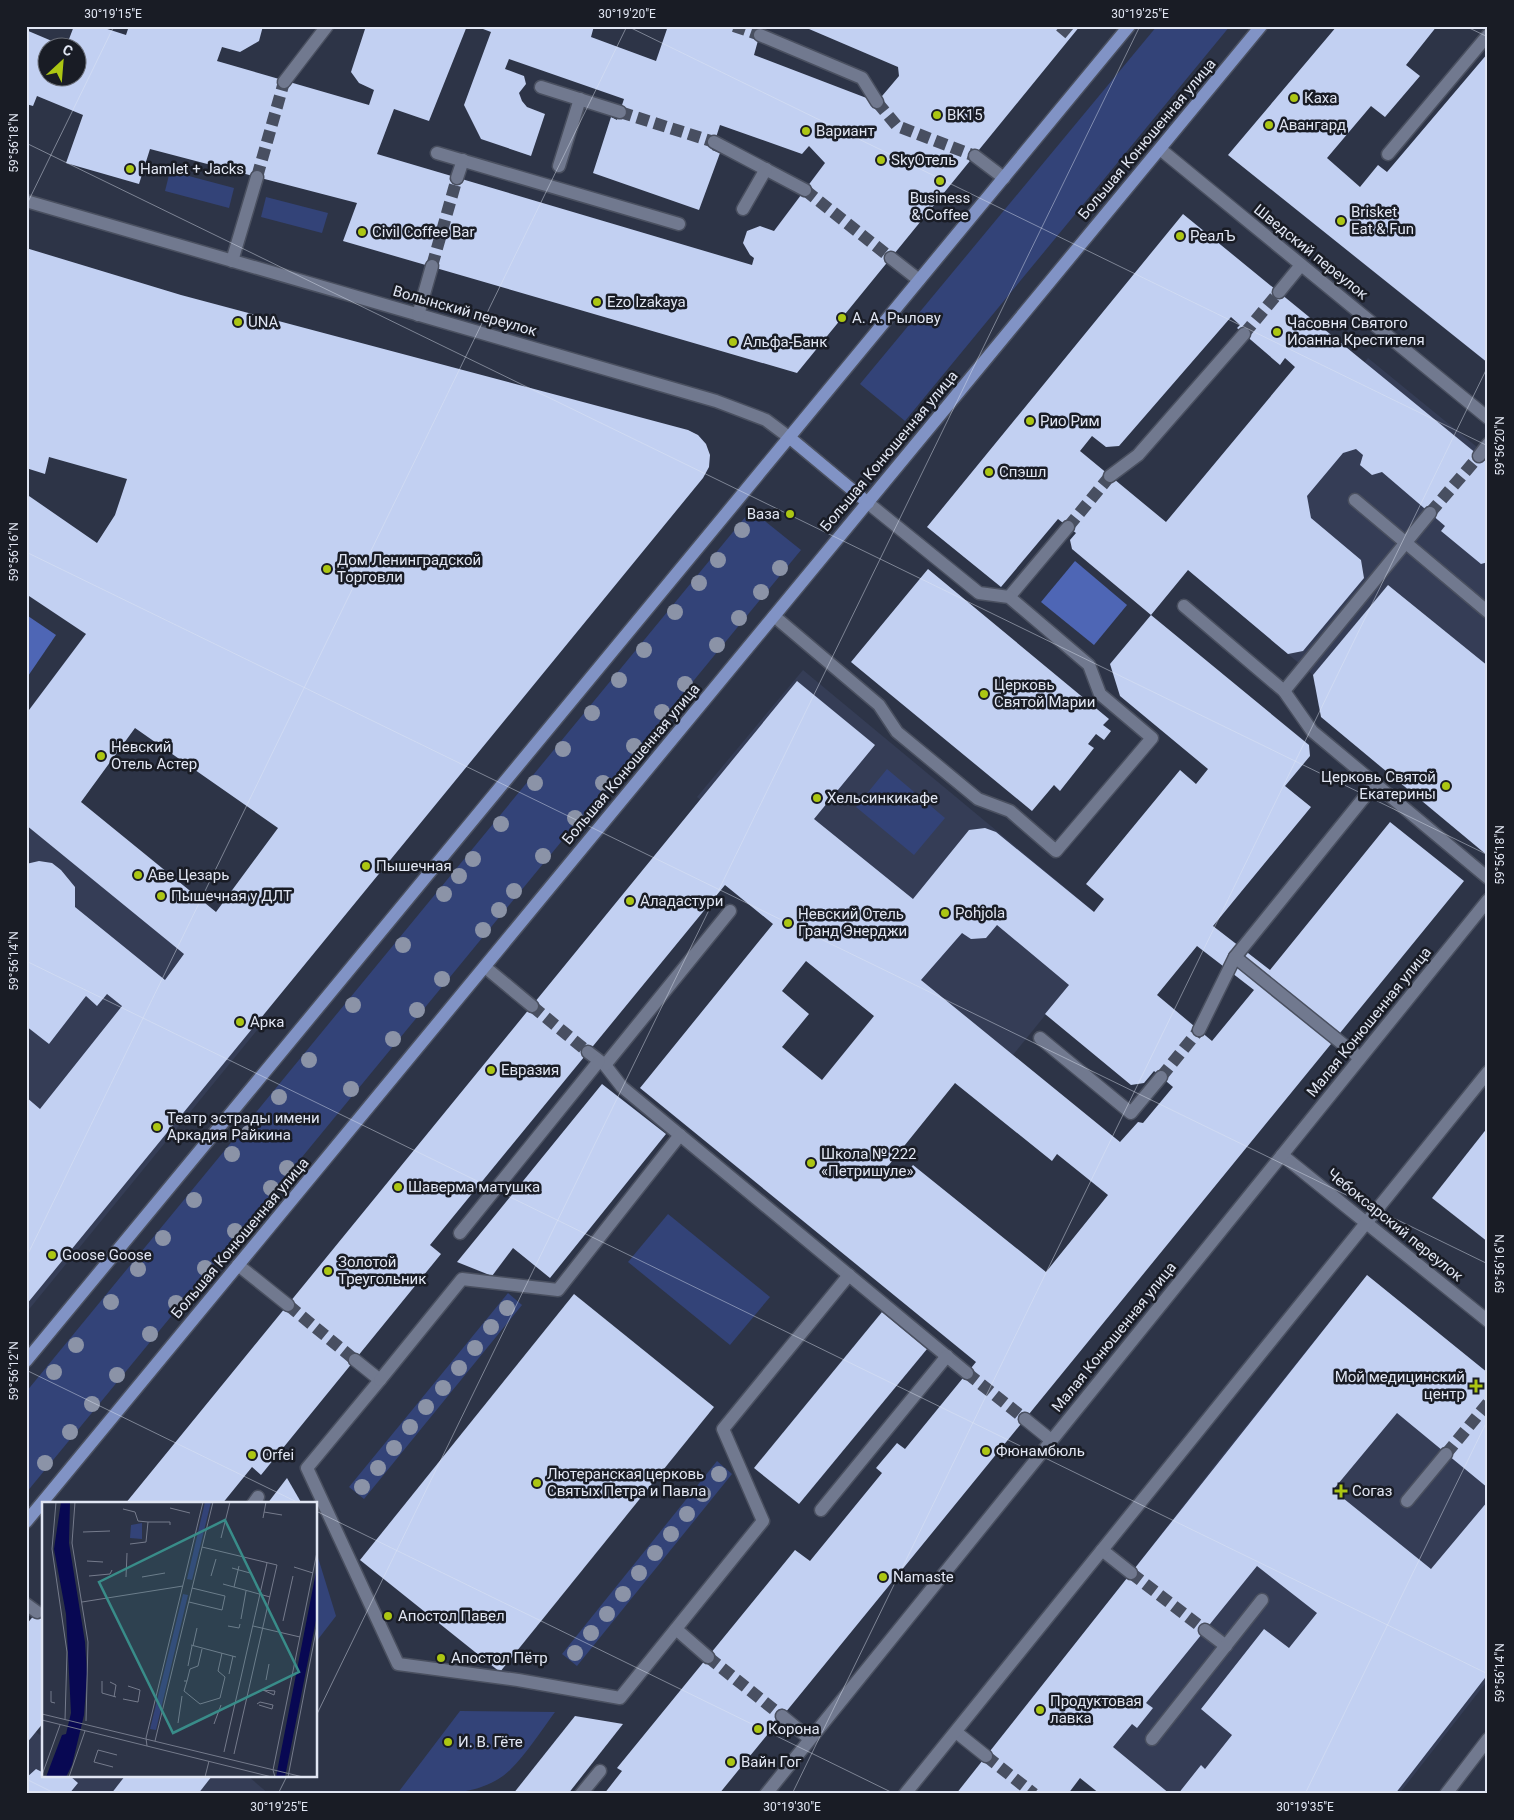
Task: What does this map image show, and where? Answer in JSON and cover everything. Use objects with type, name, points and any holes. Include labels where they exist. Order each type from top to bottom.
[{"type":"main road","points":[[26,1361],[1129,26]]},
{"type":"main road","name":"Большая Конюшенная улица","points":[[42,1502],[1261,26]]},
{"type":"main road","name":"Волынский переулок","points":[[790,438],[868,503]]},
{"type":"main road","name":"Большая Конюшенная улица","points":[[26,1522],[42,1503]]},
{"type":"street","points":[[284,82],[327,26]]},
{"type":"street","points":[[760,35],[862,78],[877,102]]},
{"type":"street","points":[[1388,154],[1488,36]]},
{"type":"street","points":[[541,87],[620,112]]},
{"type":"street","points":[[559,166],[580,99]]},
{"type":"street","points":[[714,142],[805,190]]},
{"type":"street","name":"Шведский переулок","points":[[1160,149],[1488,418]]},
{"type":"street","points":[[437,152],[679,224]]},
{"type":"street","points":[[976,156],[1004,178]]},
{"type":"street","points":[[457,178],[462,160]]},
{"type":"street","points":[[743,209],[766,169]]},
{"type":"street","points":[[232,261],[257,177]]},
{"type":"street","name":"Волынский переулок","points":[[26,201],[716,401],[766,420],[790,438]]},
{"type":"street","points":[[892,258],[919,280]]},
{"type":"street","points":[[1279,292],[1302,265]]},
{"type":"street","points":[[418,315],[432,266]]},
{"type":"street","points":[[1110,476],[1138,454],[1244,334]]},
{"type":"street","points":[[1478,456],[1488,444]]},
{"type":"street","points":[[1355,500],[1488,612]]},
{"type":"street","points":[[774,616],[879,705],[897,732],[904,738],[978,799],[1010,811],[1056,851],[1152,738],[1100,694],[1089,665],[1009,597],[979,593],[868,503]]},
{"type":"street","points":[[1284,691],[1430,513]]},
{"type":"street","points":[[1009,597],[1068,527]]},
{"type":"street","points":[[1184,606],[1284,691],[1312,731],[1488,878]]},
{"type":"street","points":[[1199,1030],[1234,957],[1375,784]]},
{"type":"street","name":"Малая Конюшенная улица","points":[[766,1794],[1487,901]]},
{"type":"street","points":[[460,1233],[730,911]]},
{"type":"street","points":[[1234,957],[1360,1058]]},
{"type":"street","points":[[485,967],[532,1006]]},
{"type":"street","points":[[1040,1038],[1131,1113],[1161,1077]]},
{"type":"street","points":[[588,1052],[602,1063],[622,1087],[967,1373]]},
{"type":"street","points":[[905,1794],[1488,1072]]},
{"type":"street","points":[[680,1135],[558,1290],[462,1279],[307,1468],[398,1664],[518,1680],[620,1698],[763,1521],[723,1429],[849,1275]]},
{"type":"street","name":"Чебоксарский переулок","points":[[1282,1155],[1488,1321]]},
{"type":"street","points":[[238,1265],[288,1305]]},
{"type":"street","points":[[821,1510],[948,1356]]},
{"type":"street","points":[[355,1360],[380,1380]]},
{"type":"street","points":[[1025,1419],[1051,1440]]},
{"type":"street","points":[[1407,1501],[1446,1454]]},
{"type":"street","points":[[1102,1550],[1131,1573]]},
{"type":"street","points":[[1152,1739],[1262,1600]]},
{"type":"street","points":[[26,1604],[37,1612]]},
{"type":"street","points":[[676,1629],[708,1656]]},
{"type":"street","points":[[1205,1630],[1226,1646]]},
{"type":"street","points":[[782,1716],[810,1739]]},
{"type":"street","points":[[956,1732],[986,1756]]},
{"type":"street","points":[[1446,1794],[1488,1739]]},
{"type":"street","points":[[581,1794],[600,1771]]},
{"type":"shaded area","points":[[1157,26],[1230,26],[905,421],[860,384]]},
{"type":"shaded area","points":[[170,171],[234,188],[229,208],[165,191]]},
{"type":"shaded area","points":[[266,197],[328,213],[322,233],[261,217]]},
{"type":"shaded area","points":[[1368,358],[1488,456],[1488,666],[1388,585],[1313,675],[1188,570]]},
{"type":"shaded area","points":[[751,510],[801,550],[26,1493],[26,1392]]},
{"type":"shaded area","points":[[1075,561],[1127,605],[1094,645],[1041,602]]},
{"type":"shaded area","points":[[28,616],[56,635],[26,679],[26,619]]},
{"type":"shaded area","points":[[803,670],[1115,929],[1013,1055],[697,797]]},
{"type":"shaded area","points":[[887,769],[945,818],[914,855],[856,807]]},
{"type":"shaded area","points":[[26,825],[267,1018],[26,1313]]},
{"type":"shaded area","points":[[668,1214],[770,1297],[730,1345],[628,1262]]},
{"type":"shaded area","points":[[1367,1275],[1488,1373],[1488,1680],[1399,1794],[1170,1794],[1041,1689],[1221,1457]]},
{"type":"shaded area","points":[[508,1293],[522,1305],[364,1499],[349,1487]]},
{"type":"shaded area","points":[[717,1461],[732,1474],[577,1666],[562,1654]]},
{"type":"shaded area","points":[[318,1558],[336,1616],[318,1639]]},
{"type":"shaded area","points":[[460,1711],[555,1712],[534,1742],[510,1770],[485,1786],[456,1793],[397,1794]]},
{"type":"shaded area","points":[[26,1724],[42,1736],[42,1778],[250,1778],[269,1794],[26,1794]]},
{"type":"building","points":[[74,26],[98,26],[126,35],[129,26],[263,26],[259,41],[240,52],[222,47],[217,61],[369,105],[374,90],[359,83],[351,72],[366,26],[467,26],[429,121],[394,109],[377,154],[752,265],[754,258],[743,243],[747,231],[760,226],[774,231],[825,163],[809,146],[802,154],[720,125],[712,150],[720,153],[699,210],[593,173],[611,117],[617,120],[624,99],[509,59],[505,69],[524,76],[526,84],[519,93],[522,101],[527,107],[545,114],[531,156],[481,139],[464,105],[491,32],[475,26],[594,26],[591,37],[656,61],[668,26],[762,26],[754,55],[877,102],[899,76],[898,67],[802,26],[1080,26],[797,373],[343,241],[357,203],[150,149],[139,184],[66,163],[83,115],[37,96],[33,106],[26,104],[26,30],[45,38],[38,38],[38,88],[88,88],[88,38],[69,38]]},
{"type":"building","points":[[1337,26],[1437,26],[1406,65],[1420,76],[1385,117],[1371,106],[1327,158],[1360,187],[1378,165],[1387,172],[1488,53],[1488,363],[1228,155]]},
{"type":"building","points":[[1183,214],[1488,463],[1488,562],[1481,564],[1441,531],[1445,526],[1382,472],[1372,475],[1360,465],[1363,455],[1356,449],[1343,453],[1307,496],[1311,518],[1361,560],[1364,578],[1303,651],[1288,654],[1188,570],[1151,615],[1072,549],[1070,540],[1076,533],[1058,519],[1001,587],[927,527]],"holes":[[[1231,317],[1240,325],[1237,328],[1280,365],[1285,358],[1295,367],[1166,522],[1080,451],[1092,436],[1106,447],[1119,446]]]},
{"type":"building","name":"Дом Ленинградской Торговли","points":[[26,248],[181,295],[688,430],[698,435],[706,444],[710,455],[709,467],[703,478],[26,1305],[26,1097],[40,1109],[122,1006],[107,994],[97,1006],[86,996],[49,1044],[26,1026],[26,864],[39,861],[52,863],[61,870],[75,887],[75,907],[165,980],[184,954],[26,825],[26,714],[86,634],[26,594],[26,501],[29,496],[97,543],[115,515],[127,479],[49,457],[45,474],[26,468]],"holes":[[[135,728],[278,828],[216,912],[81,802]]]},
{"type":"building","name":"Церковь Святой Марии","points":[[928,569],[1109,719],[1103,725],[1111,731],[1104,740],[1096,734],[1088,744],[1094,748],[1060,791],[1054,785],[1032,811],[851,662]]},
{"type":"building","name":"Церковь Cвятой Екатерины","points":[[1388,585],[1488,666],[1488,856],[1321,717],[1313,675]]},
{"type":"building","points":[[1151,615],[1309,745],[1310,756],[1285,786],[1311,807],[1213,926],[1270,970],[1390,822],[1464,881],[719,1794],[604,1794],[622,1771],[617,1768],[795,1550],[810,1561],[882,1473],[876,1468],[897,1443],[905,1449],[976,1362],[640,1088],[773,924],[725,885],[430,1245],[441,1254],[261,1475],[252,1467],[224,1502],[127,1502],[797,681],[875,745],[814,819],[913,899],[969,830],[985,828],[996,832],[1094,912],[1104,899],[1086,884],[1180,770],[1196,784],[1208,769],[1120,696],[1110,664]],"holes":[[[997,925],[1069,985],[1045,1014],[1131,1085],[1144,1083],[1154,1071],[1173,1087],[1143,1123],[1138,1122],[1120,1142],[921,980],[962,933],[971,939],[986,938]],[[1197,946],[1254,990],[1212,1041],[1157,995]],[[806,961],[874,1016],[822,1080],[782,1047],[809,1014],[782,991]],[[955,1083],[1052,1161],[1057,1154],[1108,1195],[1046,1272],[913,1165],[903,1178],[888,1166]]]},
{"type":"building","points":[[602,1084],[666,1134],[550,1278],[513,1248],[492,1276],[457,1262]]},
{"type":"building","points":[[1488,1127],[1488,1242],[1432,1198]]},
{"type":"building","points":[[1367,1275],[1488,1373],[1488,1488],[1397,1413],[1333,1490],[1431,1569],[1488,1501],[1488,1674],[1395,1794],[1178,1794],[1201,1765],[1205,1769],[1232,1735],[1201,1709],[1264,1629],[1289,1648],[1317,1613],[1257,1566],[1146,1703],[1153,1708],[1137,1728],[1132,1724],[1113,1747],[1170,1794],[1100,1794],[1080,1778],[1068,1794],[956,1794]]},
{"type":"building","name":"Лютеранская церковь Святых Петра и Павла","points":[[574,1294],[714,1407],[500,1672],[360,1560]]},
{"type":"building","points":[[882,1312],[927,1349],[799,1504],[754,1468]]},
{"type":"building","points":[[287,1478],[301,1502],[269,1502]]},
{"type":"building","points":[[42,1605],[42,1724],[26,1744],[26,1625]]},
{"type":"building","points":[[575,1716],[623,1724],[568,1794],[513,1794]]},
{"type":"building","points":[[36,1769],[42,1772],[42,1778],[72,1778],[78,1783],[69,1794],[26,1794],[26,1778]]},
{"type":"building","points":[[123,1778],[210,1778],[198,1794],[111,1794]]},
{"type":"tunnel","points":[[734,26],[760,35]]},
{"type":"tunnel","points":[[1060,26],[1072,36]]},
{"type":"tunnel","points":[[257,177],[284,82]]},
{"type":"tunnel","points":[[877,102],[897,126],[975,156]]},
{"type":"tunnel","points":[[620,112],[714,142]]},
{"type":"tunnel","points":[[432,266],[457,178]]},
{"type":"tunnel","points":[[805,190],[891,258]]},
{"type":"tunnel","points":[[1244,334],[1279,292]]},
{"type":"tunnel","points":[[1430,513],[1479,456]]},
{"type":"tunnel","points":[[1068,527],[1110,476]]},
{"type":"tunnel","points":[[532,1006],[588,1052]]},
{"type":"tunnel","points":[[1161,1077],[1199,1030]]},
{"type":"tunnel","points":[[288,1305],[355,1360]]},
{"type":"tunnel","points":[[967,1373],[1025,1419]]},
{"type":"tunnel","points":[[1446,1454],[1488,1403]]},
{"type":"tunnel","points":[[1131,1573],[1205,1630]]},
{"type":"tunnel","points":[[708,1657],[782,1716]]},
{"type":"tunnel","points":[[986,1756],[1034,1794]]},
{"type":"place","name":"Каха","points":[[1294,98]]},
{"type":"place","name":"BK15","points":[[937,115]]},
{"type":"place","name":"Авангард","points":[[1269,125]]},
{"type":"place","name":"Вариант","points":[[806,131]]},
{"type":"place","name":"SkyОтель","points":[[881,160]]},
{"type":"place","name":"Hamlet + Jacks","points":[[130,169]]},
{"type":"place","name":"Business & Coffee","points":[[940,181]]},
{"type":"place","name":"Brisket Eat & Fun","points":[[1341,221]]},
{"type":"place","name":"Civil Coffee Bar","points":[[362,232]]},
{"type":"place","name":"РеалЪ","points":[[1180,236]]},
{"type":"place","name":"Ezo Izakaya","points":[[597,302]]},
{"type":"place","name":"А. А. Рылову","points":[[842,318]]},
{"type":"place","name":"UNA","points":[[238,322]]},
{"type":"place","name":"Часовня Святого Иоанна Крестителя","points":[[1277,332]]},
{"type":"place","name":"Альфа-Банк","points":[[733,342]]},
{"type":"place","name":"Рио Рим","points":[[1030,421]]},
{"type":"place","name":"Спэшл","points":[[989,472]]},
{"type":"place","name":"Ваза","points":[[790,514]]},
{"type":"place","name":"Дом Ленинградской Торговли","points":[[327,569]]},
{"type":"place","name":"Церковь Святой Марии","points":[[984,694]]},
{"type":"place","name":"Невский Отель Астер","points":[[101,756]]},
{"type":"place","name":"Церковь Cвятой Екатерины","points":[[1446,786]]},
{"type":"place","name":"Хельсинкикафе","points":[[817,798]]},
{"type":"place","name":"Пышечная","points":[[366,866]]},
{"type":"place","name":"Аве Цезарь","points":[[138,875]]},
{"type":"place","name":"Пышечная у ДЛТ","points":[[161,896]]},
{"type":"place","name":"Аладастури","points":[[630,901]]},
{"type":"place","name":"Pohjola","points":[[945,913]]},
{"type":"place","name":"Невский Отель Гранд Энерджи","points":[[788,923]]},
{"type":"place","name":"Арка","points":[[240,1022]]},
{"type":"place","name":"Евразия","points":[[491,1070]]},
{"type":"place","name":"Театр эстрады имени Аркадия Райкина","points":[[157,1127]]},
{"type":"place","name":"Школа № 222 «Петришуле»","points":[[811,1163]]},
{"type":"place","name":"Шаверма матушка","points":[[398,1187]]},
{"type":"place","name":"Goose Goose","points":[[52,1255]]},
{"type":"place","name":"Золотой Треугольник","points":[[328,1271]]},
{"type":"place","name":"Мой медицинский центр","points":[[1476,1386]]},
{"type":"place","name":"Фюнамбюль","points":[[986,1451]]},
{"type":"place","name":"Orfei","points":[[252,1455]]},
{"type":"place","name":"Лютеранская церковь Святых Петра и Павла","points":[[537,1483]]},
{"type":"place","name":"Согаз","points":[[1341,1491]]},
{"type":"place","name":"Namaste","points":[[883,1577]]},
{"type":"place","name":"Апостол Павел","points":[[388,1616]]},
{"type":"place","name":"Апостол Пётр","points":[[441,1658]]},
{"type":"place","name":"Продуктовая лавка","points":[[1040,1710]]},
{"type":"place","name":"Корона","points":[[758,1729]]},
{"type":"place","name":"И. В. Гёте","points":[[448,1742]]},
{"type":"place","name":"Вайн Гог","points":[[731,1762]]}]
